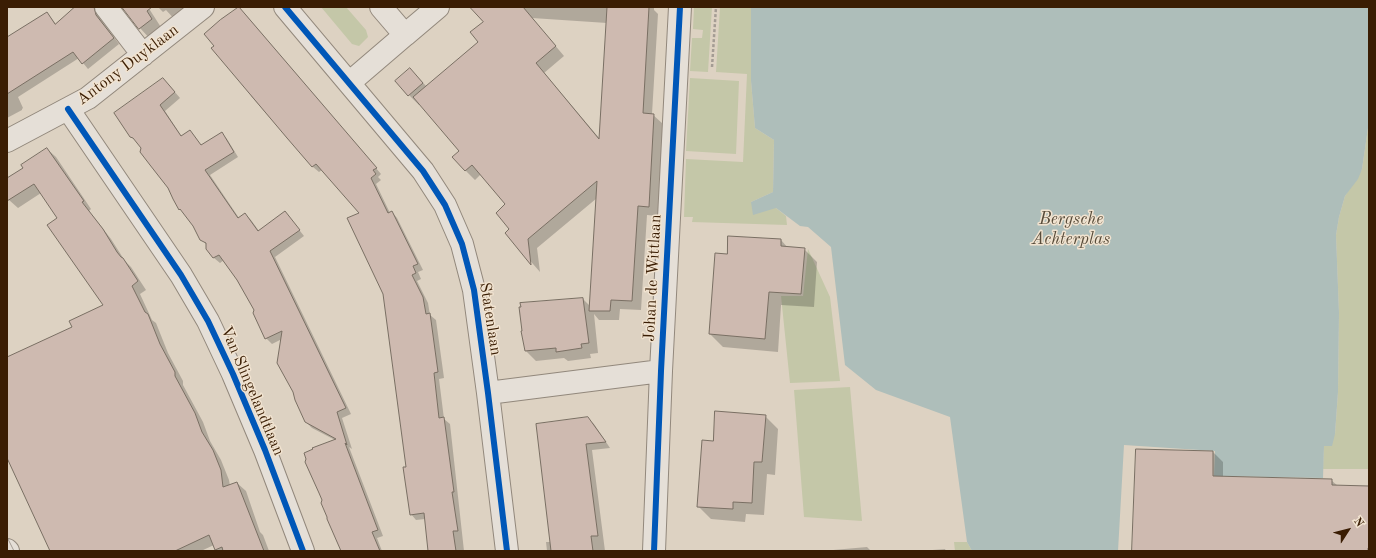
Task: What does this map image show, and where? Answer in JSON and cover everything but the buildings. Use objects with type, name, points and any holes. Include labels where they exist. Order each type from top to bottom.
[{"type":"street","points":[[106,7],[143,55]]},
{"type":"street","name":"Antony Duyklaan","points":[[7,141],[88,98],[203,7]]},
{"type":"street","name":"Statenlaan","points":[[285,7],[423,171],[445,205],[462,244],[474,290],[507,551]]},
{"type":"street","points":[[381,7],[405,35]]},
{"type":"street","points":[[349,83],[438,7]]},
{"type":"street","name":"Johan de Wittlaan","points":[[654,551],[661,371],[680,7]]},
{"type":"street","name":"Van Slingelandtlaan","points":[[68,109],[181,275],[208,321],[233,374],[265,450],[303,551]]},
{"type":"street","points":[[488,393],[661,371]]},
{"type":"path","points":[[712,66],[716,7]]},
{"type":"green space","points":[[321,7],[346,7],[366,30],[368,37],[359,46],[352,44]]},
{"type":"green space","points":[[694,7],[712,7],[708,72],[690,71],[692,38],[702,38],[703,30],[693,29]]},
{"type":"green space","points":[[720,7],[751,7],[751,81],[755,128],[774,140],[773,192],[751,202],[776,208],[786,216],[787,225],[692,222],[693,217],[684,217],[686,159],[743,162],[747,74],[716,72]]},
{"type":"green space","points":[[690,78],[739,81],[736,154],[686,151]]},
{"type":"green space","points":[[1369,121],[1369,469],[1323,469],[1324,446],[1335,434],[1338,392],[1339,313],[1336,235],[1345,196],[1362,169]]},
{"type":"green space","points":[[808,249],[830,297],[840,381],[790,383],[781,296],[803,296]]},
{"type":"green space","points":[[850,387],[862,521],[804,517],[794,390]]},
{"type":"green space","points":[[954,542],[967,542],[972,551],[955,551]]},
{"type":"water","name":"Bergsche Achterplas","points":[[751,7],[1369,7],[1369,121],[1362,169],[1358,179],[1345,196],[1336,235],[1339,313],[1338,392],[1335,434],[1332,446],[1324,446],[1323,478],[1214,476],[1215,451],[1124,445],[1118,551],[972,551],[967,542],[950,417],[876,390],[845,365],[831,247],[808,227],[800,226],[776,208],[753,215],[751,202],[773,192],[774,140],[755,128],[751,81]]},
{"type":"tram line","points":[[7,537],[14,551]]},
{"type":"cycle path","points":[[285,7],[423,171],[445,205],[462,244],[474,290],[507,551]]},
{"type":"cycle path","points":[[654,551],[661,371],[680,7]]},
{"type":"cycle path","points":[[68,109],[181,275],[208,321],[233,374],[265,450],[303,551]]}]
